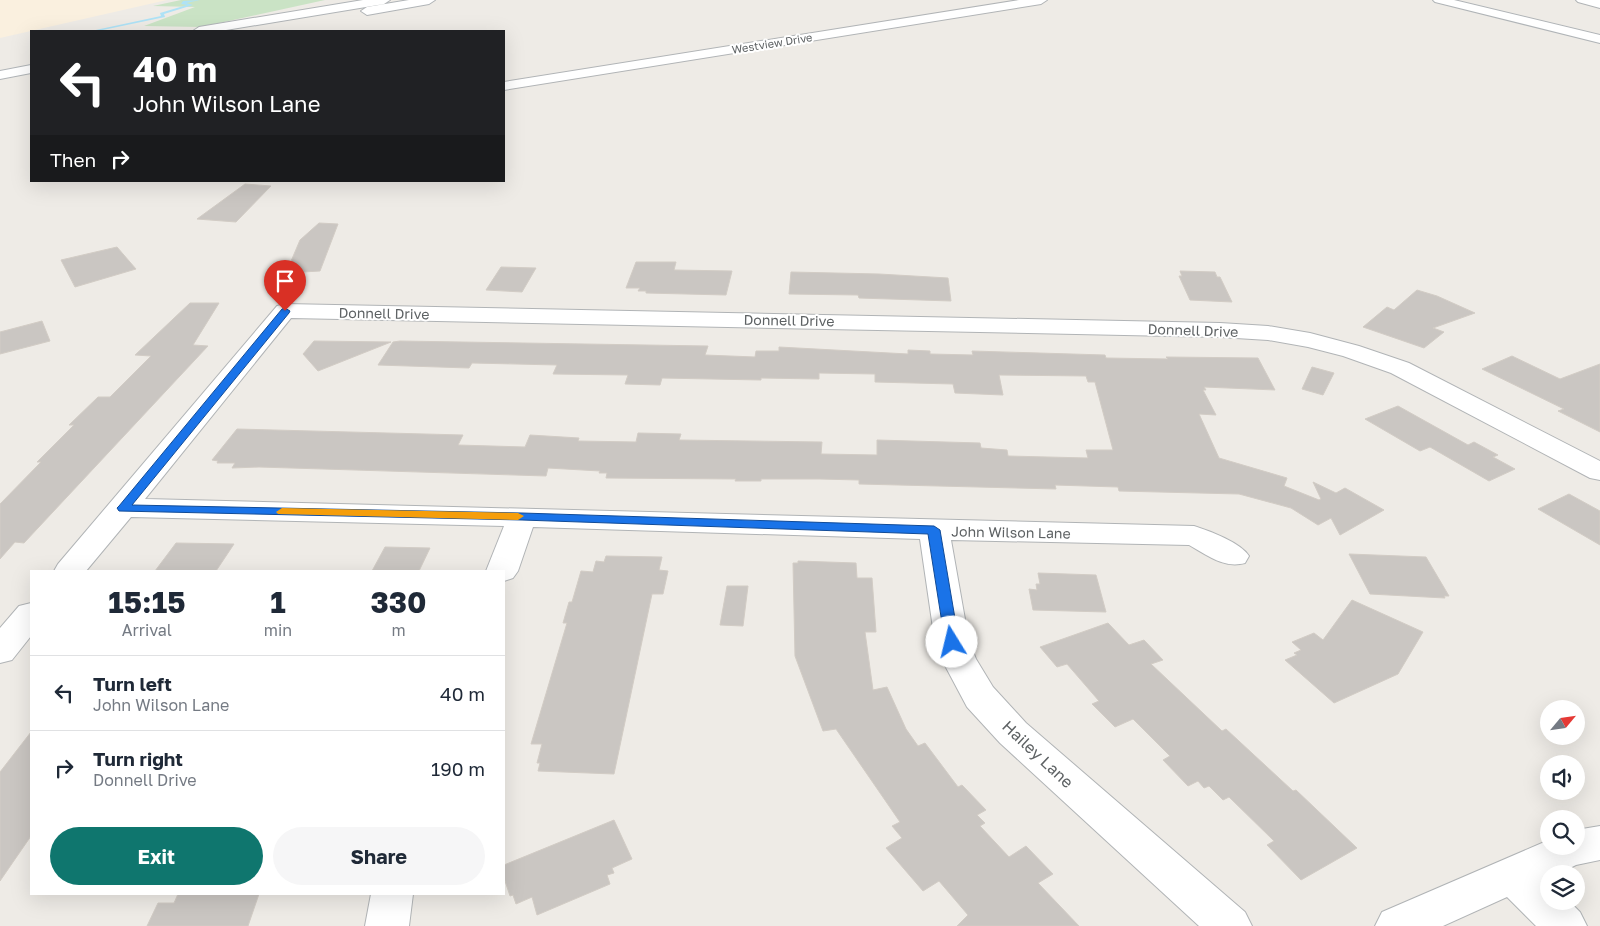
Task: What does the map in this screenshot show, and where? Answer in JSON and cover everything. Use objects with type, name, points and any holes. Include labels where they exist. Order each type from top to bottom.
[{"type":"street","points":[[204,30],[384,0]]},
{"type":"street","points":[[258,30],[429,0]]},
{"type":"street","name":"Westview Drive","points":[[505,86],[1041,0]]},
{"type":"street","points":[[1439,0],[1600,39]]},
{"type":"street","points":[[1582,0],[1600,4]]},
{"type":"street","points":[[0,64],[30,59]]},
{"type":"street","points":[[0,74],[30,69]]},
{"type":"street","name":"Donnell Drive","points":[[70,570],[285,311],[806,320],[1220,330],[1268,333],[1310,340],[1352,351],[1400,368],[1600,472]]},
{"type":"street","name":"John Wilson Lane","points":[[123,508],[522,516],[934,530],[1194,536],[1234,556]]},
{"type":"street","points":[[502,570],[522,516]]},
{"type":"street","name":"Hailey Lane","points":[[934,530],[952,642],[959,660],[980,697],[1013,733],[1230,926]]},
{"type":"street","points":[[0,651],[30,615]]},
{"type":"street","points":[[1397,926],[1570,849],[1600,843]]},
{"type":"street","points":[[1512,874],[1565,926]]},
{"type":"street","points":[[386,926],[392,895]]},
{"type":"shaded area","points":[[0,0],[167,0],[30,30],[0,38]]},
{"type":"green space","points":[[181,0],[325,0],[201,27],[144,26],[195,7],[153,6]]},
{"type":"building","points":[[245,184],[271,186],[236,222],[197,219]]},
{"type":"building","points":[[319,223],[338,224],[320,271],[286,273],[300,240]]},
{"type":"building","points":[[117,247],[136,269],[75,287],[61,260]]},
{"type":"building","points":[[636,262],[676,262],[674,270],[732,271],[726,295],[646,293],[646,291],[638,291],[640,288],[626,288]]},
{"type":"building","points":[[501,267],[536,268],[522,292],[486,290]]},
{"type":"building","points":[[1180,271],[1215,272],[1217,277],[1220,277],[1232,302],[1190,300],[1179,276],[1182,276]]},
{"type":"building","points":[[791,272],[948,278],[951,301],[859,298],[858,295],[789,294]]},
{"type":"building","points":[[1417,290],[1437,296],[1475,313],[1433,328],[1444,332],[1424,348],[1363,327],[1387,307],[1394,310]]},
{"type":"building","points":[[190,303],[219,303],[193,345],[208,346],[24,543],[15,542],[0,559],[0,504],[41,462],[37,462],[74,425],[69,425],[98,397],[110,397],[151,356],[135,355]]},
{"type":"building","points":[[42,321],[50,341],[0,354],[0,332]]},
{"type":"building","points":[[314,341],[391,342],[318,371],[303,354]]},
{"type":"building","points":[[393,342],[708,346],[705,355],[755,357],[756,351],[779,351],[779,347],[908,354],[908,350],[930,351],[930,354],[973,355],[972,351],[1105,355],[1106,358],[1258,358],[1275,390],[1204,387],[1206,390],[1203,390],[1216,415],[1199,414],[1219,458],[1287,478],[1284,486],[1319,500],[1321,499],[1313,482],[1336,493],[1345,488],[1384,510],[1340,535],[1331,518],[1318,525],[1291,508],[1239,494],[1119,491],[1118,487],[1055,485],[1056,489],[859,484],[859,480],[820,479],[735,481],[736,479],[606,478],[607,473],[599,473],[600,471],[548,468],[546,476],[259,467],[232,468],[235,463],[217,463],[218,461],[212,460],[237,429],[463,435],[458,445],[525,447],[530,435],[579,438],[578,441],[636,442],[638,433],[681,434],[679,440],[822,442],[821,454],[877,455],[877,440],[980,443],[981,448],[1007,450],[1008,456],[1088,458],[1086,450],[1113,450],[1095,382],[1088,382],[1086,376],[999,375],[1003,395],[955,393],[953,384],[875,382],[875,374],[819,373],[819,379],[662,378],[660,385],[625,384],[628,375],[553,374],[557,365],[472,363],[469,368],[378,365]]},
{"type":"building","points":[[1512,356],[1560,379],[1600,364],[1600,432],[1558,411],[1564,409],[1482,369]]},
{"type":"building","points":[[1312,367],[1334,373],[1323,395],[1302,389]]},
{"type":"building","points":[[1398,406],[1468,445],[1474,442],[1498,455],[1493,457],[1515,469],[1489,481],[1430,447],[1420,451],[1365,419]]},
{"type":"building","points":[[1569,494],[1600,511],[1600,545],[1538,509]]},
{"type":"building","points":[[176,543],[234,544],[217,570],[156,570]]},
{"type":"building","points":[[385,547],[430,548],[419,570],[373,570]]},
{"type":"building","points":[[1349,554],[1426,557],[1449,596],[1444,596],[1445,598],[1370,594]]},
{"type":"building","points":[[606,556],[662,557],[659,570],[668,571],[663,594],[652,594],[614,774],[538,771],[540,763],[537,763],[542,744],[531,744],[567,623],[563,623],[569,602],[572,602],[581,571],[593,572],[596,561],[604,562]]},
{"type":"building","points":[[798,561],[856,563],[857,578],[872,578],[876,632],[865,632],[873,690],[887,687],[906,729],[918,746],[925,743],[958,787],[962,785],[986,810],[977,815],[985,823],[980,826],[1009,857],[1026,846],[1053,874],[1038,883],[1079,926],[957,926],[968,915],[939,881],[923,891],[886,848],[902,838],[892,826],[900,822],[836,729],[823,731],[795,656],[793,563],[798,563]]},
{"type":"building","points":[[1038,573],[1096,575],[1106,612],[1033,610],[1029,589],[1037,590],[1036,584],[1040,584]]},
{"type":"building","points":[[727,586],[748,586],[743,626],[720,625]]},
{"type":"building","points":[[1352,600],[1423,632],[1398,674],[1334,703],[1285,660],[1297,655],[1294,653],[1301,650],[1292,642],[1314,633],[1323,640]]},
{"type":"building","points":[[1108,623],[1129,645],[1144,640],[1163,660],[1151,664],[1222,731],[1226,729],[1293,791],[1296,790],[1357,848],[1301,880],[1267,845],[1274,841],[1229,797],[1223,800],[1209,786],[1204,788],[1198,781],[1188,786],[1163,760],[1170,756],[1133,719],[1115,727],[1092,704],[1099,701],[1067,664],[1057,667],[1040,647]]},
{"type":"building","points":[[30,733],[30,837],[0,881],[0,772]]},
{"type":"building","points":[[614,820],[632,859],[612,868],[614,873],[607,875],[610,884],[537,915],[532,897],[516,904],[513,895],[510,896],[505,881],[505,865]]},
{"type":"building","points":[[178,895],[259,895],[248,926],[147,926],[158,903],[174,903]]},
{"type":"waterway","points":[[98,30],[164,16],[161,14],[191,5],[182,3],[184,2],[198,0]]},
{"type":"slow traffic","points":[[282,512],[518,516]]},
{"type":"route","points":[[285,311],[123,508],[522,516],[934,530],[952,642]]}]
